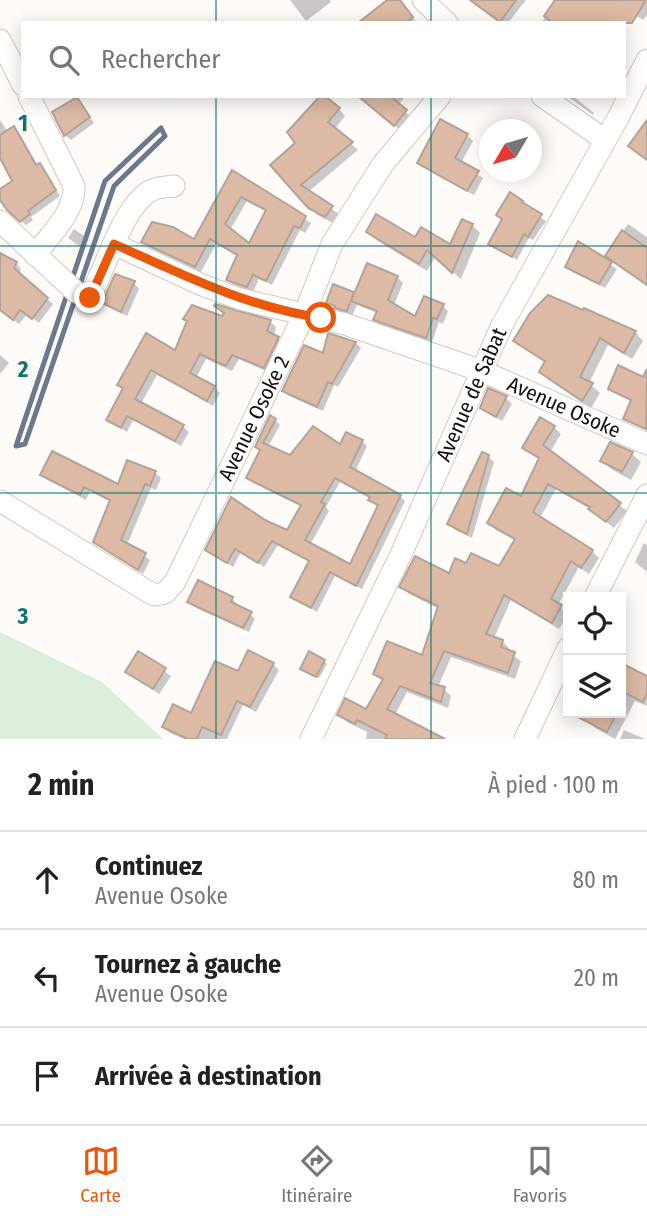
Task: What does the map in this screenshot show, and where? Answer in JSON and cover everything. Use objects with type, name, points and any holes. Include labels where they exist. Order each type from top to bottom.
[{"type":"street","points":[[423,0],[445,21]]},
{"type":"street","points":[[0,40],[21,81]]},
{"type":"street","name":"Avenue de Sabat","points":[[311,739],[402,552],[515,299],[647,60]]},
{"type":"street","points":[[30,98],[74,186],[75,194],[72,204],[35,255]]},
{"type":"street","name":"Avenue Osoke 2","points":[[6,505],[147,591],[155,595],[165,593],[175,582],[304,315],[332,244],[383,164],[438,98]]},
{"type":"street","points":[[545,98],[605,140]]},
{"type":"street","points":[[0,221],[80,294],[90,298],[132,210],[152,190],[174,186]]},
{"type":"street","name":"Avenue Osoke","points":[[114,244],[202,285],[240,299],[377,334],[482,371],[647,444]]},
{"type":"street","points":[[598,592],[647,495]]},
{"type":"street","points":[[525,739],[565,655]]},
{"type":"green space","points":[[0,632],[102,682],[163,739],[0,739]]},
{"type":"building","points":[[387,0],[400,0],[413,17],[408,21],[361,21]]},
{"type":"building","points":[[470,0],[516,0],[499,21]]},
{"type":"building","points":[[555,0],[646,0],[632,23],[550,21],[544,16]]},
{"type":"building","points":[[78,98],[90,117],[64,136],[52,112]]},
{"type":"building","points":[[318,98],[328,98],[340,108],[328,122],[353,142],[301,185],[333,206],[325,217],[308,208],[270,165],[295,143],[287,132]]},
{"type":"building","points":[[360,98],[392,98],[407,110],[394,126]]},
{"type":"building","points":[[440,119],[468,134],[455,158],[479,171],[467,191],[417,163]]},
{"type":"building","points":[[647,120],[647,160],[628,146]]},
{"type":"building","points":[[14,126],[36,165],[40,163],[56,190],[28,211],[30,214],[20,222],[0,200],[0,189],[12,181],[0,158],[0,135]]},
{"type":"building","points":[[232,170],[306,216],[300,228],[294,226],[266,281],[253,275],[247,287],[226,280],[237,255],[210,239],[195,267],[141,242],[152,222],[173,227],[194,239]],"holes":[[[241,197],[266,210],[249,243],[225,224]]]},
{"type":"building","points":[[510,192],[542,214],[528,237],[524,234],[512,257],[488,244],[502,219],[496,215]]},
{"type":"building","points":[[376,214],[415,237],[421,227],[450,244],[462,219],[473,224],[452,273],[427,250],[419,264],[366,232]]},
{"type":"building","points":[[622,230],[647,248],[647,285],[605,256]]},
{"type":"building","points":[[578,241],[612,262],[599,284],[565,267]]},
{"type":"building","points":[[0,253],[17,262],[14,268],[48,298],[32,319],[20,310],[13,320],[0,310]]},
{"type":"building","points":[[367,263],[398,276],[388,300],[415,316],[424,296],[444,304],[437,319],[433,318],[426,338],[373,320],[377,311],[351,301]]},
{"type":"building","points":[[115,274],[135,281],[121,312],[102,303]]},
{"type":"building","points":[[333,284],[354,292],[347,311],[326,303]]},
{"type":"building","points":[[548,295],[636,331],[624,353],[600,338],[580,377],[593,383],[582,401],[539,372],[545,361],[513,341],[530,313]]},
{"type":"building","points":[[215,304],[271,320],[267,331],[279,337],[264,368],[232,355],[226,366],[200,354],[190,373],[215,386],[207,401],[151,370],[135,399],[184,425],[175,441],[127,416],[121,428],[106,420],[123,388],[117,385],[146,333],[175,350],[187,321],[183,319],[192,305],[222,316],[224,313],[214,306]]},
{"type":"building","points":[[328,333],[356,342],[332,384],[328,382],[317,407],[282,391],[304,345],[323,353]]},
{"type":"building","points":[[618,365],[643,377],[647,369],[646,429],[623,419],[631,400],[608,389]]},
{"type":"building","points":[[488,388],[507,396],[496,417],[480,408]]},
{"type":"building","points":[[270,415],[276,419],[263,443],[290,455],[313,426],[340,444],[346,432],[363,440],[350,467],[401,495],[356,586],[330,572],[311,608],[290,597],[309,561],[304,558],[272,541],[258,563],[235,549],[227,563],[205,550],[231,497],[265,520],[287,530],[301,505],[246,478],[260,450],[255,447]],"holes":[[[335,478],[370,497],[368,500],[378,505],[350,564],[305,540],[325,504],[321,502]]]},
{"type":"building","points":[[540,417],[555,426],[543,445],[621,503],[606,522],[588,509],[590,507],[548,484],[533,512],[593,550],[581,568],[571,561],[551,599],[562,605],[552,623],[504,595],[486,634],[503,640],[501,647],[515,652],[508,673],[444,651],[430,683],[445,687],[441,702],[400,686],[387,709],[445,739],[385,739],[387,735],[357,720],[355,724],[337,715],[345,698],[366,709],[383,679],[373,674],[387,641],[422,655],[438,606],[399,587],[415,556],[449,573],[455,558],[466,563],[471,553],[499,566],[515,539],[487,523],[506,488],[521,496],[539,458],[522,448]]},
{"type":"building","points":[[610,442],[633,452],[622,472],[600,461]]},
{"type":"building","points":[[52,451],[118,484],[127,460],[156,471],[150,486],[145,484],[121,540],[146,553],[138,570],[93,542],[110,500],[84,487],[80,495],[40,475]]},
{"type":"building","points":[[482,452],[489,455],[467,534],[447,524]]},
{"type":"building","points":[[198,580],[233,597],[231,602],[252,612],[243,628],[187,602]]},
{"type":"building","points":[[248,650],[274,663],[250,707],[237,701],[221,735],[202,727],[197,739],[188,739],[162,727],[173,704],[191,713],[215,661],[238,671]]},
{"type":"building","points":[[138,651],[166,668],[153,689],[125,672]]},
{"type":"building","points":[[309,651],[325,660],[316,677],[300,669]]},
{"type":"building","points":[[626,666],[647,676],[647,694],[643,702],[626,694]]},
{"type":"building","points":[[580,718],[614,718],[607,732]]},
{"type":"waterway","points":[[161,128],[165,136],[114,186],[25,444],[16,446],[105,181],[161,128]]},
{"type":"route","points":[[90,298],[114,244],[202,285],[240,299],[321,318]]}]
